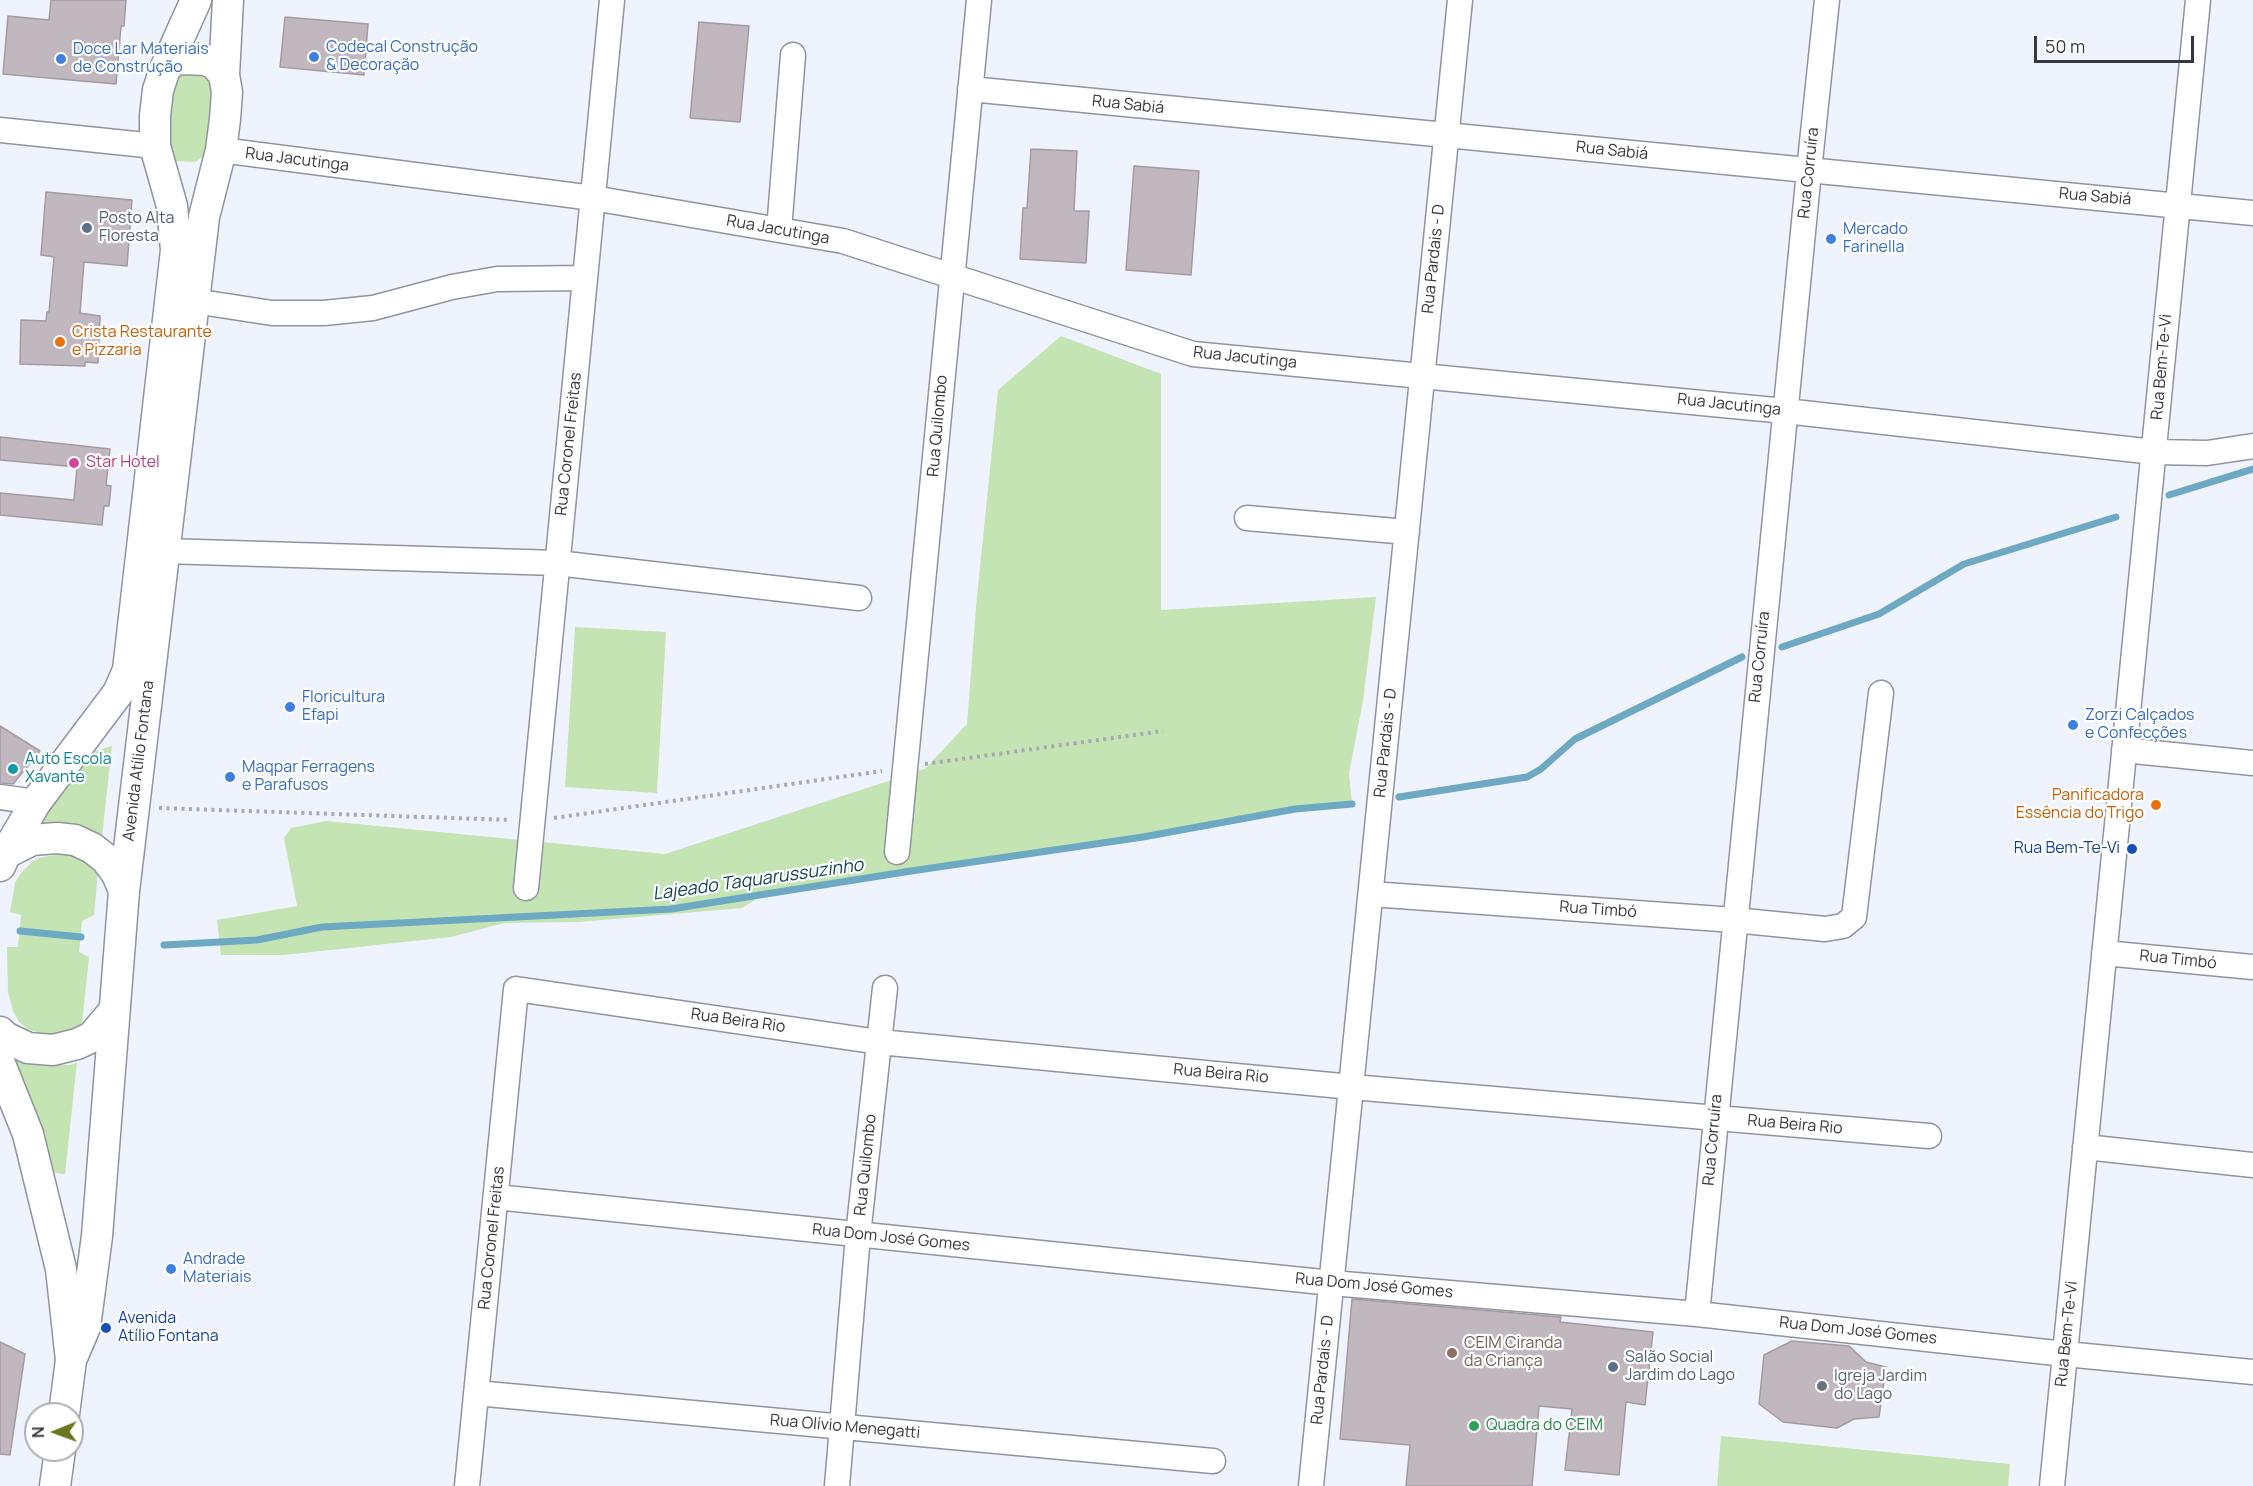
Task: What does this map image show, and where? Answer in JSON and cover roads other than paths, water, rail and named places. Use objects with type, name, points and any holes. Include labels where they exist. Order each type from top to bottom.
[{"type":"main road","points":[[196,0],[165,69],[158,90],[156,107],[157,153],[167,170],[178,175],[193,176],[209,170],[219,156],[227,92],[224,75],[228,0]]},
{"type":"main road","points":[[165,69],[174,60],[205,60],[215,64],[224,75]]},
{"type":"main road","name":"Avenida Atílio Fontana","points":[[3,859],[36,802],[118,693],[128,670],[176,250],[172,206],[157,153]]},
{"type":"main road","name":"Avenida Atílio Fontana","points":[[71,1360],[85,1327],[97,1236],[124,891],[204,217],[219,156]]},
{"type":"main road","points":[[3,859],[32,840],[43,838],[75,840],[92,848],[106,859],[117,874],[124,891]]},
{"type":"main road","points":[[0,1032],[28,1048],[53,1050],[77,1044],[92,1037],[114,1011]]},
{"type":"main road","name":"Avenida Atílio Fontana","points":[[0,1064],[28,1134],[61,1269],[71,1360],[66,1402]]},
{"type":"main road","points":[[55,1486],[58,1462]]},
{"type":"street","name":"Rua Coronel Freitas","points":[[526,888],[612,0]]},
{"type":"street","name":"Rua Quilombo","points":[[897,852],[979,0]]},
{"type":"street","name":"Rua Pardais - D","points":[[1311,1486],[1461,0]]},
{"type":"street","name":"Rua Corruíra","points":[[1697,1314],[1734,920],[1827,0]]},
{"type":"street","name":"Rua Bem-Te-Vi","points":[[2052,1486],[2198,0]]},
{"type":"street","points":[[779,230],[793,55]]},
{"type":"street","name":"Rua Sabiá","points":[[970,89],[2253,213]]},
{"type":"street","points":[[0,130],[157,153]]},
{"type":"street","name":"Rua Jacutinga","points":[[219,156],[593,198],[843,241],[1193,354],[1785,411],[2154,452],[2207,453],[2253,446]]},
{"type":"street","points":[[194,301],[272,313],[324,313],[373,308],[452,287],[497,279],[585,278]]},
{"type":"street","points":[[1247,518],[1407,532]]},
{"type":"street","points":[[164,551],[557,563],[859,598]]},
{"type":"street","name":"Rua Timbó","points":[[1371,894],[1734,920],[1825,929],[1843,926],[1854,917],[1881,693]]},
{"type":"street","points":[[2124,750],[2253,763]]},
{"type":"street","points":[[0,797],[36,802]]},
{"type":"street","name":"Rua Timbó","points":[[2104,953],[2253,967]]},
{"type":"street","name":"Rua Quilombo","points":[[837,1486],[858,1235],[885,988]]},
{"type":"street","name":"Rua Coronel Freitas","points":[[467,1486],[516,989]]},
{"type":"street","name":"Rua Beira Rio","points":[[516,989],[879,1042],[1352,1087],[1929,1136]]},
{"type":"street","points":[[2085,1147],[2253,1165]]},
{"type":"street","name":"Rua Dom José Gomes","points":[[496,1197],[1332,1282],[1697,1314],[2253,1372]]},
{"type":"street","name":"Rua Olívio Menegatti","points":[[476,1393],[1213,1461]]},
{"type":"waterway","name":"Lajeado Taquarussuzinho","points":[[2169,495],[2253,469]]},
{"type":"waterway","name":"Lajeado Taquarussuzinho","points":[[1782,647],[1879,614],[1964,564],[2116,517]]},
{"type":"waterway","name":"Lajeado Taquarussuzinho","points":[[1399,797],[1527,777],[1541,769],[1575,739],[1742,657]]},
{"type":"waterway","name":"Lajeado Taquarussuzinho","points":[[164,945],[257,940],[322,927],[671,909],[1143,837],[1295,809],[1352,804]]},
{"type":"waterway","name":"Lajeado Taquarussuzinho","points":[[20,931],[81,937]]},
{"type":"place","name":"Codecal Construção & Decoração","points":[[314,57]]},
{"type":"place","name":"Doce Lar Materiais de Construção","points":[[61,59]]},
{"type":"place","name":"Posto Alta Floresta","points":[[87,228]]},
{"type":"place","name":"Mercado Farinella","points":[[1831,239]]},
{"type":"place","name":"Crista Restaurante e Pizzaria","points":[[60,342]]},
{"type":"place","name":"Star Hotel","points":[[74,463]]},
{"type":"place","name":"Floricultura Efapi","points":[[290,707]]},
{"type":"place","name":"Zorzi Calçados e Confecções","points":[[2073,725]]},
{"type":"place","name":"Auto Escola Xavante","points":[[13,769]]},
{"type":"place","name":"Maqpar Ferragens e Parafusos","points":[[230,777]]},
{"type":"place","name":"Panificadora Essência do Trigo","points":[[2156,805]]},
{"type":"place","name":"Rua Bem-Te-Vi","points":[[2132,849]]},
{"type":"place","name":"Andrade Materiais","points":[[171,1269]]},
{"type":"place","name":"Avenida Atílio Fontana","points":[[106,1328]]},
{"type":"place","name":"CEIM Ciranda da Criança","points":[[1452,1353]]},
{"type":"place","name":"Salão Social Jardim do Lago","points":[[1613,1367]]},
{"type":"place","name":"Igreja Jardim do Lago","points":[[1822,1386]]},
{"type":"place","name":"Quadra do CEIM","points":[[1474,1426]]}]
